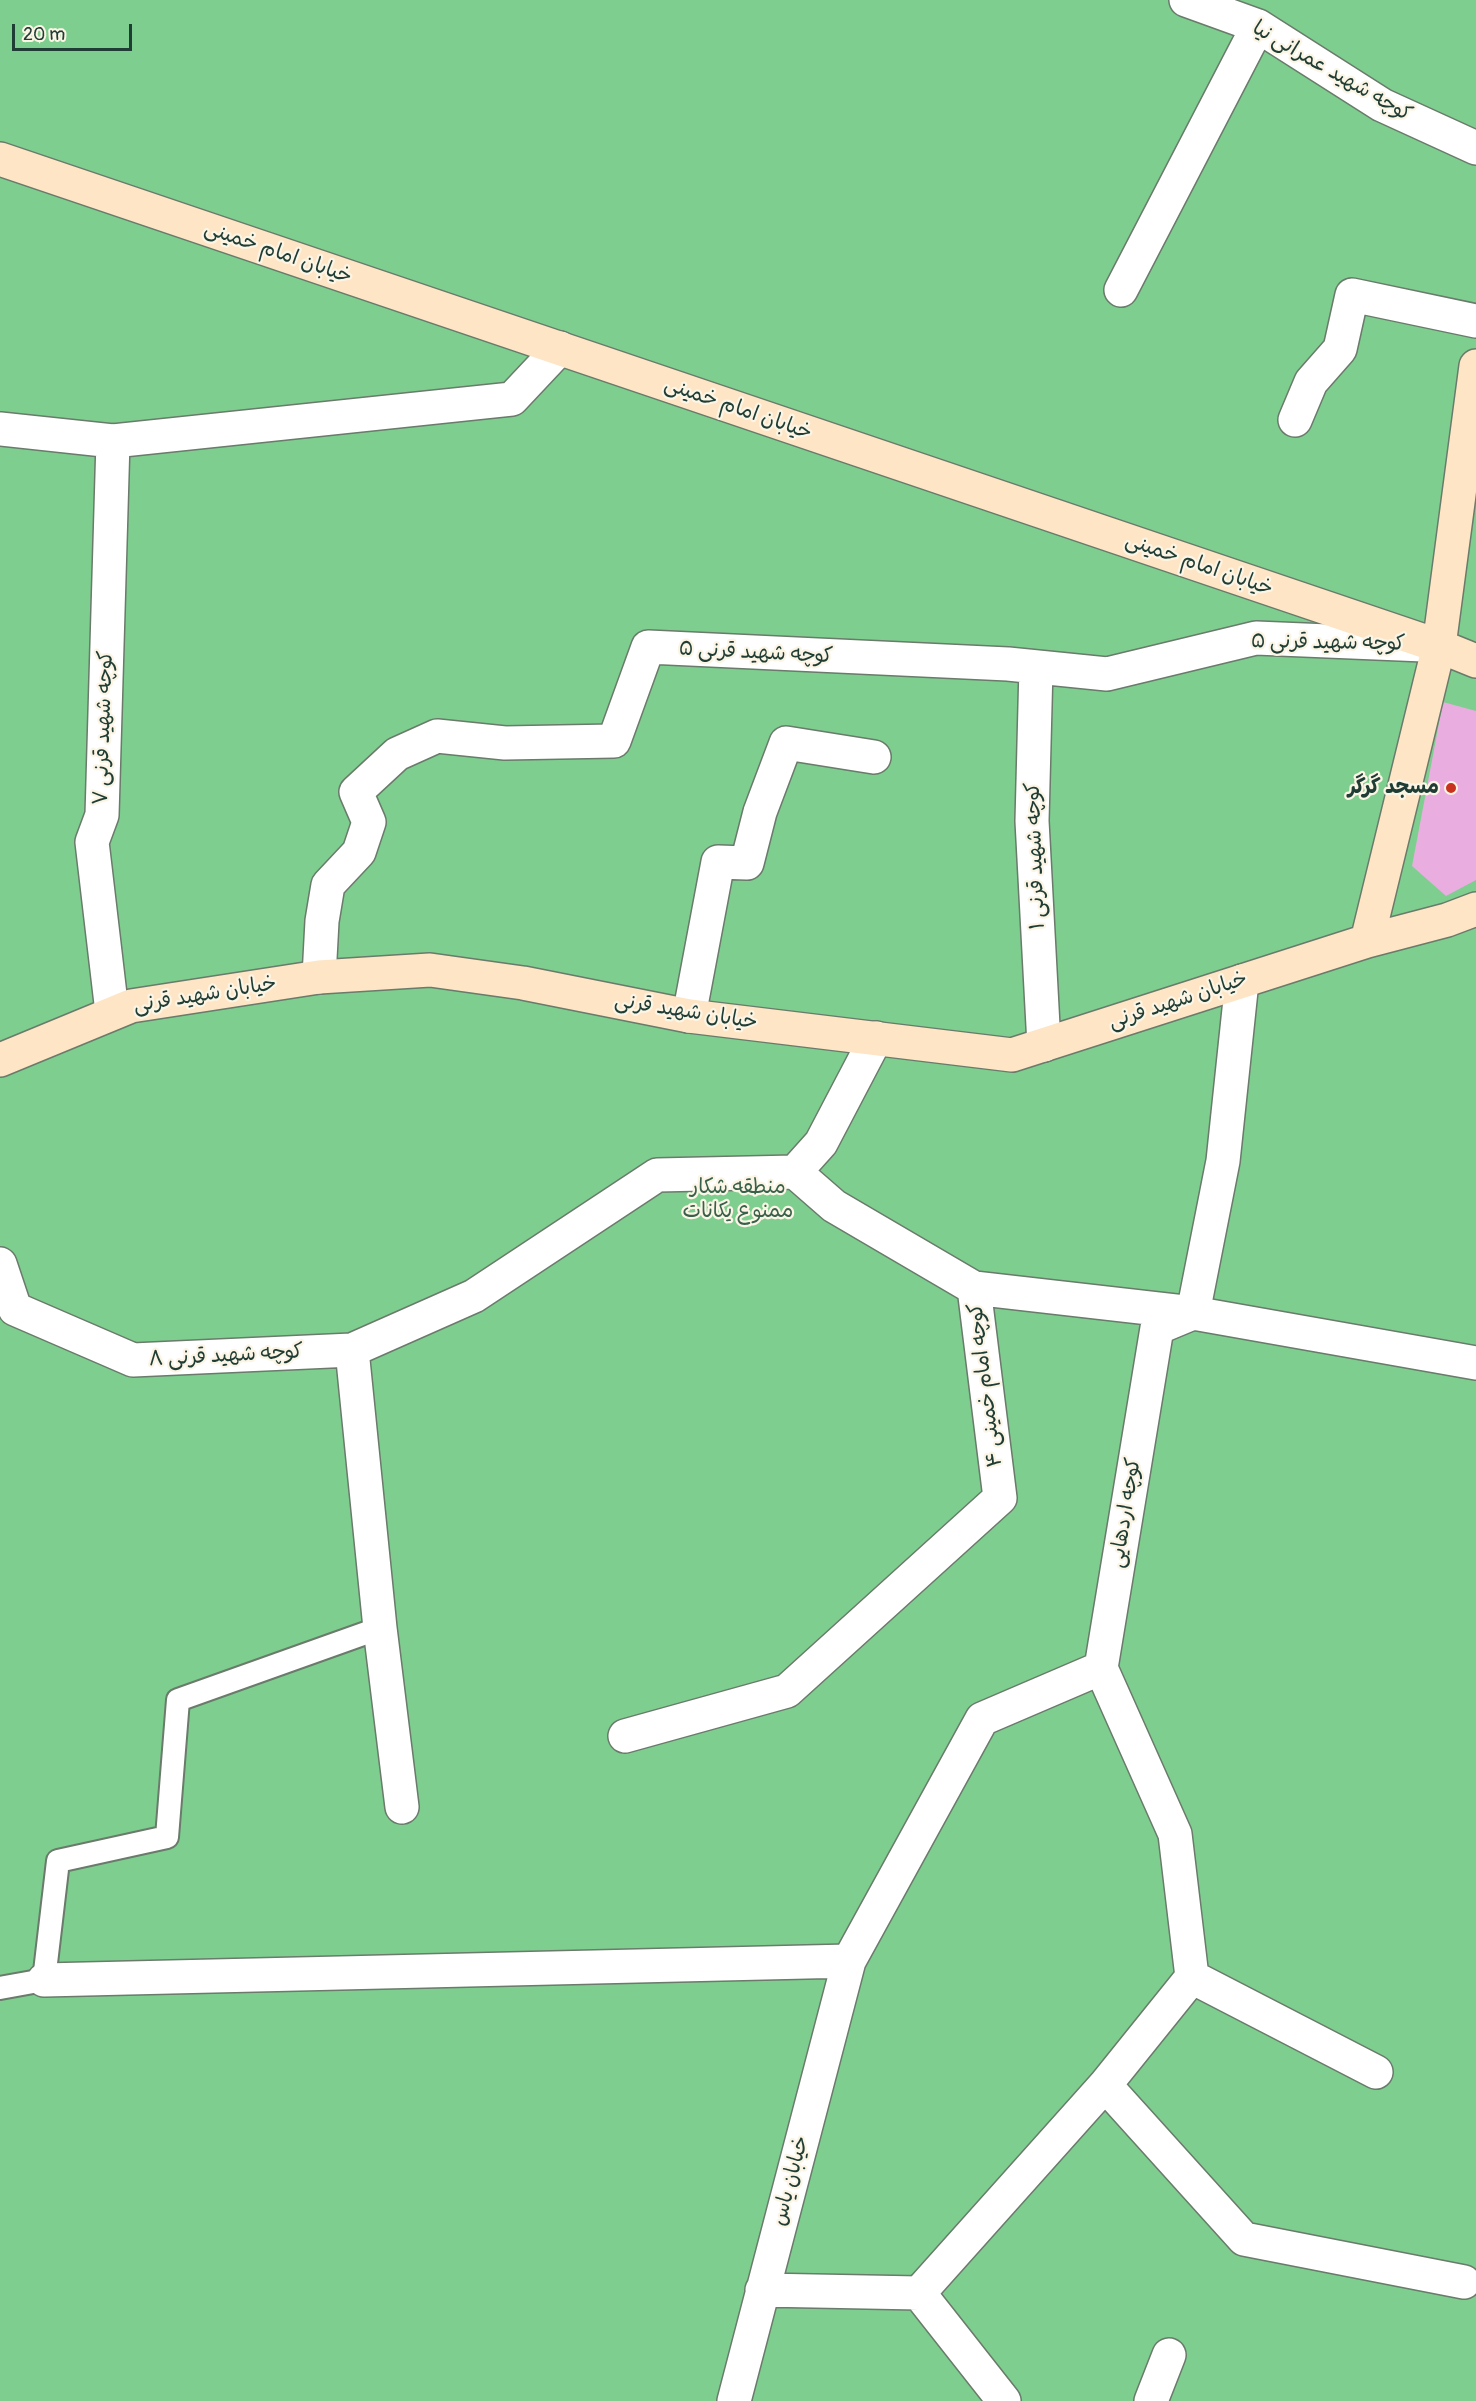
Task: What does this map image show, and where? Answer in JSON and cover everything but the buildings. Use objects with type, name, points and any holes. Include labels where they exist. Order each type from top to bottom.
[{"type":"main road","name":"خیابان امام خمینی","points":[[0,159],[1439,646],[1476,661]]},
{"type":"main road","points":[[1367,940],[1439,646],[1476,366]]},
{"type":"main road","name":"خیابان شهید قرنی","points":[[0,1060],[131,1006],[319,976],[430,970],[523,983],[689,1016],[1012,1055],[1367,940],[1446,920],[1476,909]]},
{"type":"street","name":"کوچه شهید عمرانی نیا","points":[[1204,4],[1258,26],[1382,105],[1476,148]]},
{"type":"street","points":[[1121,290],[1258,26]]},
{"type":"street","points":[[1295,420],[1311,382],[1340,349],[1352,295],[1476,321]]},
{"type":"street","points":[[0,429],[113,441],[512,399],[560,348]]},
{"type":"street","name":"کوچه شهید قرنی ۷","points":[[112,1012],[92,842],[102,814],[113,441]]},
{"type":"street","name":"کوچه شهید قرنی ۵","points":[[319,976],[322,921],[328,885],[359,852],[369,822],[356,792],[397,754],[437,736],[505,743],[614,741],[648,647],[1036,667],[1107,674],[1256,638],[1439,646]]},
{"type":"street","name":"کوچه شهید قرنی ۱","points":[[1036,667],[1032,821],[1044,1045]]},
{"type":"street","points":[[689,1016],[718,862],[747,863],[760,813],[786,743],[874,757]]},
{"type":"street","points":[[1192,1313],[1223,1161],[1242,981]]},
{"type":"street","points":[[795,1172],[821,1143],[876,1038]]},
{"type":"street","points":[[402,1807],[380,1628],[352,1350],[474,1296],[657,1175],[795,1172],[834,1206],[974,1288]]},
{"type":"street","name":"کوچه شهید قرنی ۸","points":[[0,1264],[15,1309],[133,1360],[352,1350]]},
{"type":"street","name":"کوچه امام خمینی ۴","points":[[625,1736],[787,1691],[1000,1498],[974,1288],[1192,1313],[1476,1363]]},
{"type":"street","name":"کوچه اردهایی","points":[[1101,1668],[1157,1328],[1192,1313]]},
{"type":"street","points":[[44,1980],[849,1960],[982,1719],[1101,1668],[1175,1834],[1192,1977],[1106,2085],[919,2293],[762,2290]]},
{"type":"street","name":"خیابان یاس","points":[[734,2401],[849,1960]]},
{"type":"street","points":[[1192,1977],[1376,2072]]},
{"type":"street","points":[[1106,2085],[1244,2240],[1464,2282]]},
{"type":"street","points":[[919,2293],[1004,2401]]},
{"type":"street","points":[[1151,2401],[1168,2355]]},
{"type":"lane","points":[[0,1988],[44,1980],[58,1861],[167,1837],[178,1700],[380,1628]]},
{"type":"green space","name":"منطقه شکار ممنوع یکانات","points":[[0,0],[1476,0],[1476,2401],[0,2401]]},
{"type":"place","name":"مسجد گرگر","points":[[1451,788]]}]
